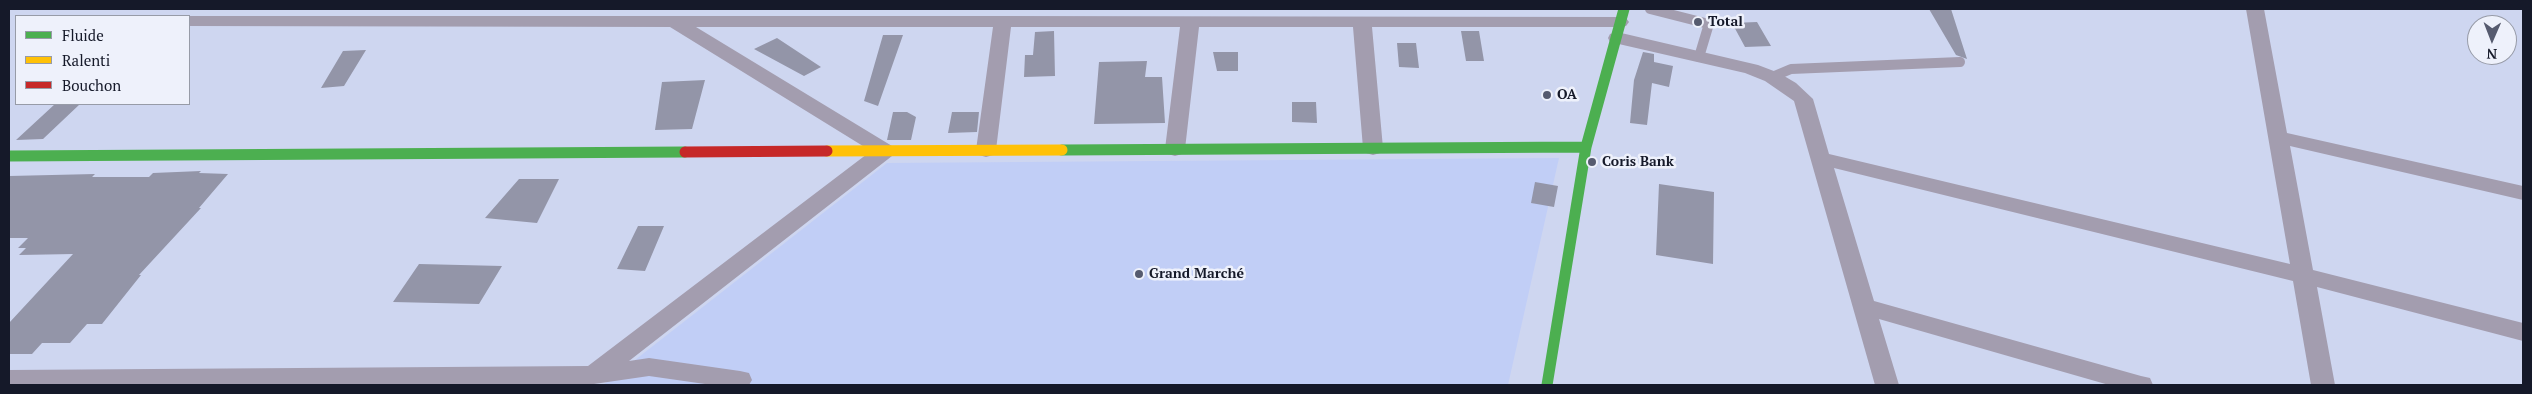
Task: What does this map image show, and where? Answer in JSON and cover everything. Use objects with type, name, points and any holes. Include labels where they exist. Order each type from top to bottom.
[{"type":"street","points":[[653,9],[886,151]]},
{"type":"street","points":[[2255,9],[2323,385]]},
{"type":"street","points":[[986,150],[1003,21]]},
{"type":"street","points":[[190,22],[1003,21],[1620,23],[1699,57],[1751,69],[1772,77],[1789,87],[1803,99],[1887,385]]},
{"type":"street","points":[[1175,149],[1190,22]]},
{"type":"street","points":[[1362,22],[1374,148]]},
{"type":"street","points":[[1546,385],[1586,147],[1620,23]]},
{"type":"street","points":[[2278,137],[2523,193]]},
{"type":"street","points":[[9,156],[1586,147]]},
{"type":"street","points":[[587,380],[886,151]]},
{"type":"street","points":[[1820,158],[2303,275],[2523,332]]},
{"type":"street","points":[[1863,306],[2141,385]]},
{"type":"street","points":[[9,379],[587,380],[650,367],[740,380]]},
{"type":"lane","points":[[1650,9],[1706,23],[1708,27],[1699,57]]},
{"type":"lane","points":[[1772,77],[1791,69],[1960,62]]},
{"type":"shaded area","name":"Grand Marché","points":[[1559,158],[1508,385],[603,385],[887,163]]},
{"type":"building","points":[[1929,9],[1951,9],[1967,59],[1956,55]]},
{"type":"building","points":[[1757,22],[1771,46],[1745,47],[1732,23]]},
{"type":"building","points":[[1054,31],[1055,76],[1024,77],[1025,55],[1033,55],[1035,32]]},
{"type":"building","points":[[1461,31],[1479,31],[1484,61],[1466,61]]},
{"type":"building","points":[[883,35],[903,35],[878,106],[864,101]]},
{"type":"building","points":[[777,38],[821,67],[804,76],[754,49]]},
{"type":"building","points":[[1397,43],[1416,43],[1419,68],[1399,67]]},
{"type":"building","points":[[366,50],[344,86],[321,88],[343,51]]},
{"type":"building","points":[[1213,52],[1238,52],[1238,71],[1217,71]]},
{"type":"building","points":[[1643,52],[1654,54],[1654,62],[1673,66],[1669,87],[1652,83],[1647,125],[1630,123],[1634,80]]},
{"type":"building","points":[[1147,61],[1145,77],[1162,77],[1165,123],[1094,124],[1099,62]]},
{"type":"building","points":[[705,80],[692,129],[655,130],[662,82]]},
{"type":"building","points":[[1292,102],[1316,102],[1317,123],[1292,122]]},
{"type":"building","points":[[54,105],[79,105],[43,139],[16,140]]},
{"type":"building","points":[[893,112],[907,112],[916,117],[911,140],[887,140]]},
{"type":"building","points":[[952,112],[979,112],[977,132],[948,133]]},
{"type":"building","points":[[201,171],[199,173],[228,174],[199,208],[201,208],[139,275],[141,275],[102,324],[87,324],[70,343],[42,343],[32,354],[9,354],[9,323],[73,254],[19,255],[26,248],[18,248],[28,238],[9,238],[9,176],[95,174],[92,177],[149,177],[153,173]]},
{"type":"building","points":[[519,179],[559,179],[537,223],[485,218]]},
{"type":"building","points":[[1535,182],[1558,186],[1554,207],[1531,203]]},
{"type":"building","points":[[1659,184],[1714,192],[1713,264],[1656,255]]},
{"type":"building","points":[[638,226],[664,226],[645,271],[617,269]]},
{"type":"building","points":[[419,264],[502,266],[479,304],[393,302]]},
{"type":"traffic: fast","points":[[1547,385],[1586,147],[1624,9]]},
{"type":"traffic: fast","points":[[1062,150],[1586,147]]},
{"type":"traffic: fast","points":[[9,156],[685,152]]},
{"type":"traffic: slow","points":[[827,151],[1062,150]]},
{"type":"traffic: jam","points":[[685,152],[827,151]]},
{"type":"place","name":"Total","points":[[1698,22]]},
{"type":"place","name":"OA","points":[[1547,95]]},
{"type":"place","name":"Coris Bank","points":[[1592,162]]},
{"type":"place","name":"Grand Marché","points":[[1139,274]]}]
